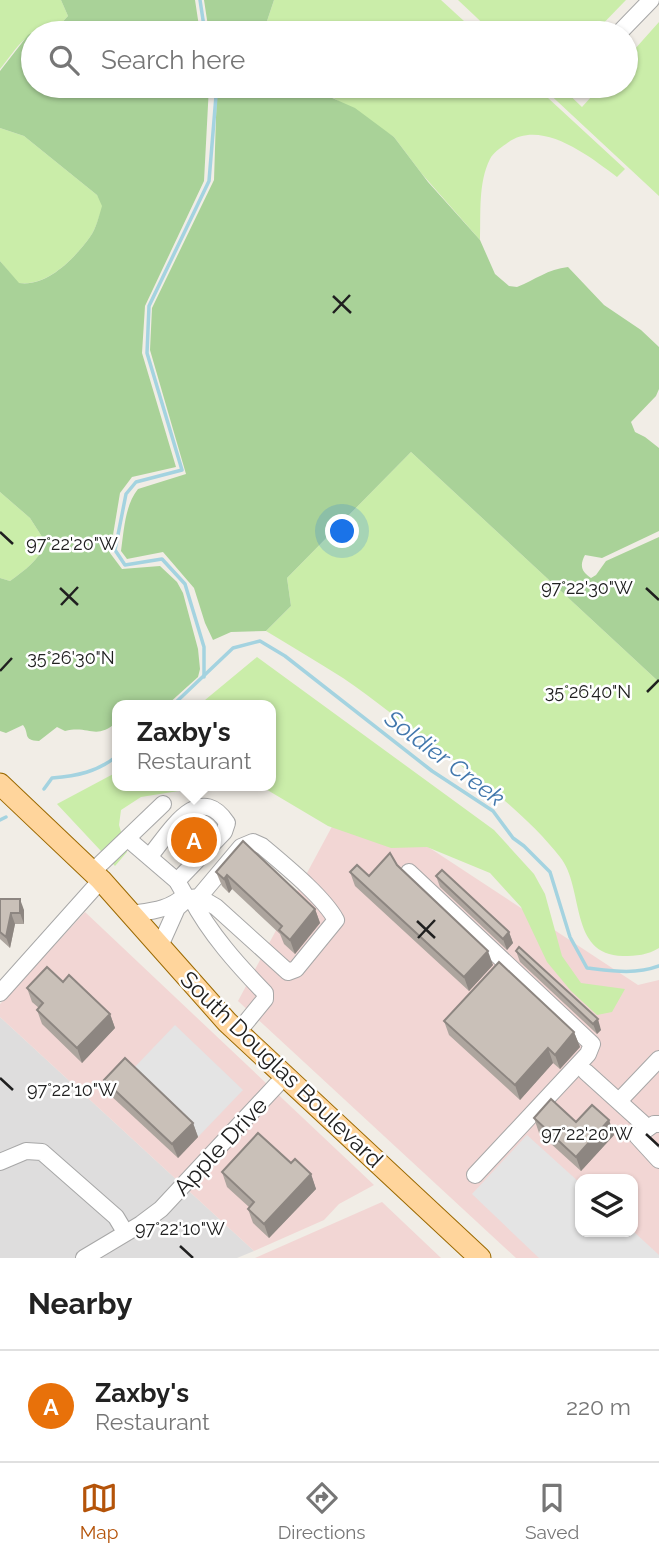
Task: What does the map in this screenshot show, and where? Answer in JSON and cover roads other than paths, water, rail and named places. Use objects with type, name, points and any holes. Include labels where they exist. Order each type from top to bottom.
[{"type":"main road","name":"South Douglas Boulevard","points":[[0,784],[97,876],[237,1032],[480,1258]]},
{"type":"street","points":[[631,21],[651,0]]},
{"type":"street","points":[[0,993],[128,839],[163,804]]},
{"type":"street","points":[[150,856],[192,808],[208,806],[216,810],[227,823],[224,832],[177,881]]},
{"type":"street","points":[[128,839],[177,881],[187,901],[265,993],[265,999],[237,1032]]},
{"type":"street","points":[[160,946],[187,901],[242,847],[253,842],[262,846],[331,911],[336,920],[296,969],[288,972],[265,993]]},
{"type":"street","points":[[409,872],[592,1042],[588,1054],[475,1175]]},
{"type":"street","points":[[131,914],[187,901],[216,907],[288,972]]},
{"type":"street","points":[[619,1101],[659,1059]]},
{"type":"street","points":[[586,1072],[653,1126],[637,1136],[659,1160]]},
{"type":"street","name":"Apple Drive","points":[[84,1258],[161,1209],[284,1076]]},
{"type":"street","points":[[0,1162],[26,1151],[42,1152],[116,1217],[125,1232]]},
{"type":"waterway","points":[[200,0],[203,21]]},
{"type":"waterway","points":[[204,677],[204,647],[185,584],[162,559],[125,565],[115,550],[126,494],[136,482],[182,470],[147,353],[149,306],[209,181],[216,98]]},
{"type":"waterway","name":"Soldier Creek","points":[[178,700],[233,648],[260,641],[285,656],[432,771],[493,811],[513,838],[550,872],[570,937],[587,968],[632,971],[659,966]]},
{"type":"waterway","name":"Soldier Creek","points":[[44,789],[52,778],[86,772],[112,759]]},
{"type":"waterway","name":"Soldier Creek","points":[[0,820],[6,817]]},
{"type":"place","name":"Zaxby's","points":[[194,840]]}]
